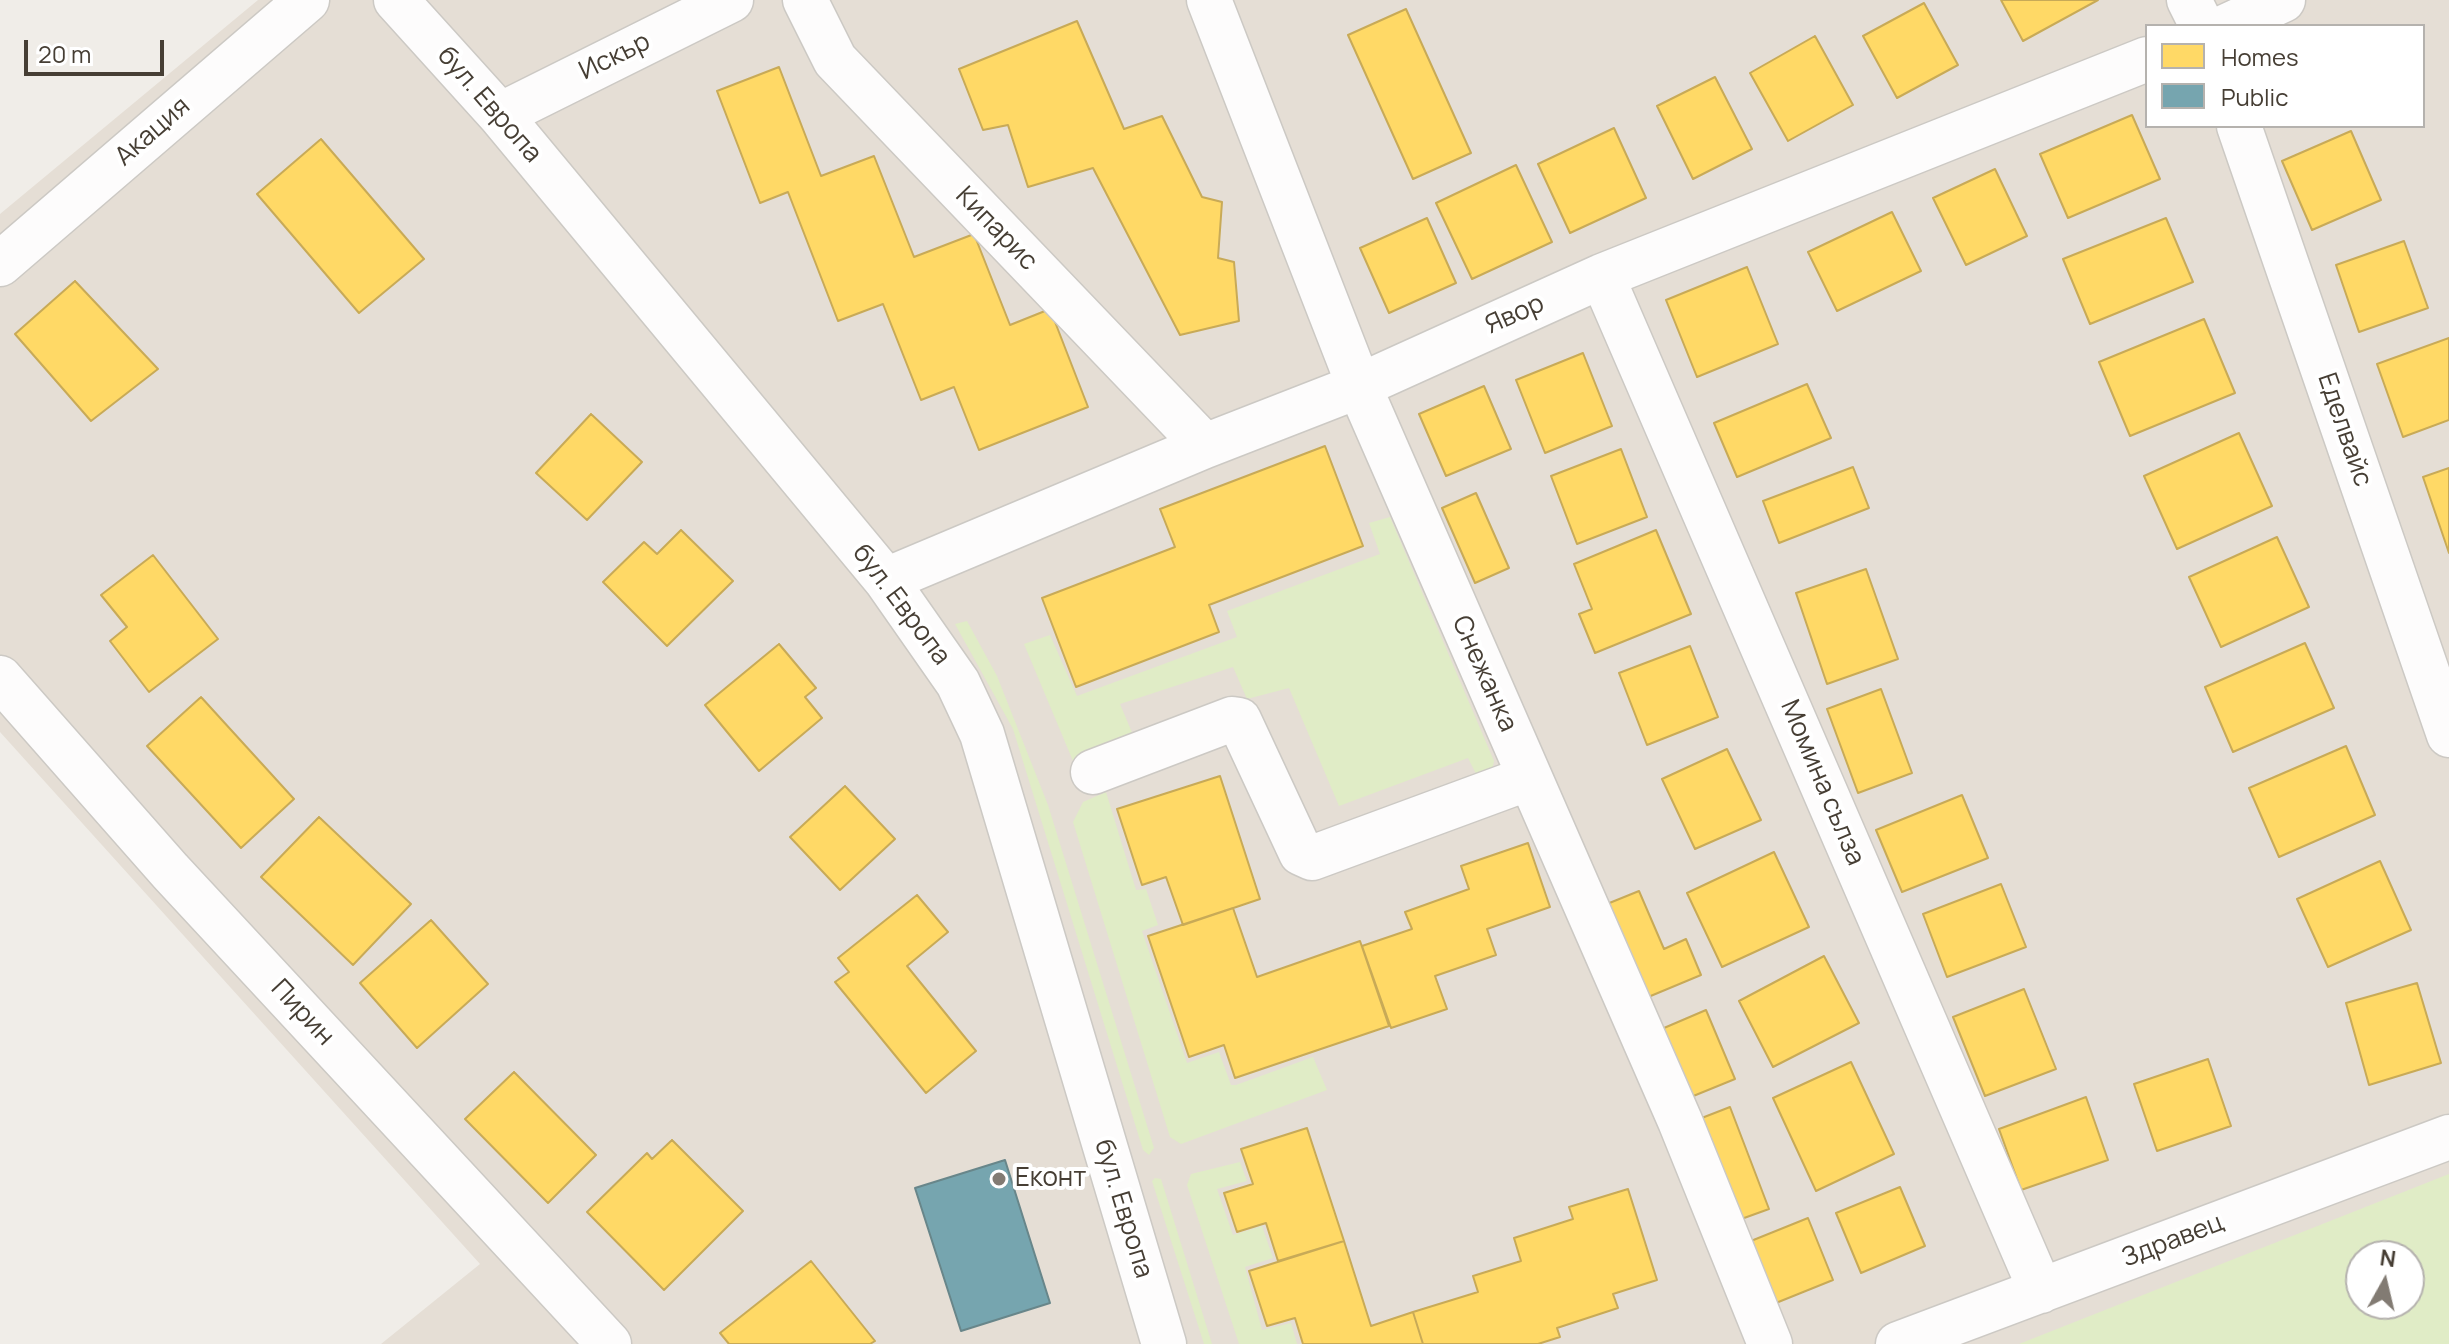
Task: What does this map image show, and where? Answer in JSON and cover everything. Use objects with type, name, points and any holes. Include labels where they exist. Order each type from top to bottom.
[{"type":"street","name":"Акация","points":[[0,264],[307,0]]},
{"type":"street","name":"бул. Европа","points":[[396,0],[500,115],[886,580],[958,683],[982,734],[1164,1344]]},
{"type":"street","name":"Искър","points":[[500,115],[731,0]]},
{"type":"street","name":"Кипарис","points":[[805,0],[835,60],[1205,446]]},
{"type":"street","name":"Снежанка","points":[[1209,0],[1359,386],[1680,1121],[1770,1344]]},
{"type":"street","points":[[2189,0],[2201,24]]},
{"type":"street","points":[[2231,24],[2283,0]]},
{"type":"street","name":"Явор","points":[[886,580],[1205,446],[1359,386],[1602,276],[2145,60]]},
{"type":"street","name":"Еделвайс","points":[[2240,128],[2449,735]]},
{"type":"street","name":"Момина сълза","points":[[1602,276],[2041,1291]]},
{"type":"street","name":"Пирин","points":[[0,678],[170,871],[609,1344]]},
{"type":"street","points":[[1093,772],[1232,719],[1239,720],[1301,853],[1312,858],[1529,778]]},
{"type":"street","name":"Здравец","points":[[1898,1344],[2449,1137]]},
{"type":"shaded area","points":[[258,0],[2449,0],[2449,1344],[381,1344],[480,1264],[0,732],[0,214]]},
{"type":"green space","points":[[1390,517],[1494,761],[1491,775],[1479,780],[1468,758],[1339,806],[1289,688],[1247,699],[1233,667],[1120,704],[1136,742],[1073,761],[1024,644],[1050,635],[1077,696],[1237,637],[1227,611],[1380,554],[1369,523]]},
{"type":"green space","points":[[967,621],[997,676],[1048,805],[1154,1148],[1149,1155],[1143,1150],[1013,729],[955,624]]},
{"type":"green space","points":[[1106,792],[1136,890],[1146,889],[1158,925],[1142,931],[1187,1063],[1219,1052],[1231,1085],[1236,1085],[1313,1057],[1327,1090],[1181,1144],[1170,1137],[1073,822],[1083,802]]},
{"type":"green space","points":[[1240,1162],[1247,1181],[1217,1189],[1233,1235],[1262,1226],[1273,1258],[1245,1267],[1262,1330],[1291,1323],[1297,1344],[1239,1344],[1187,1185],[1191,1174]]},
{"type":"green space","points":[[2449,1174],[2449,1344],[2019,1344]]},
{"type":"green space","points":[[1161,1179],[1212,1344],[1204,1344],[1152,1181]]},
{"type":"building: Homes","points":[[2001,0],[2098,0],[2023,41]]},
{"type":"building: Homes","points":[[1924,3],[1958,65],[1897,98],[1863,36]]},
{"type":"building: Homes","points":[[1406,9],[1471,153],[1413,179],[1348,35]]},
{"type":"building: Homes","points":[[1077,21],[1124,129],[1162,116],[1202,197],[1222,202],[1218,258],[1234,262],[1239,321],[1180,335],[1093,168],[1028,187],[1008,125],[983,130],[959,69]]},
{"type":"building: Homes","points":[[1815,36],[1853,105],[1788,141],[1750,73]]},
{"type":"building: Homes","points":[[779,67],[821,176],[874,156],[914,257],[974,234],[1010,325],[1050,309],[1088,407],[979,450],[954,387],[921,400],[883,304],[838,321],[788,192],[760,203],[717,91]]},
{"type":"building: Homes","points":[[1715,77],[1752,149],[1693,179],[1657,106]]},
{"type":"building: Homes","points":[[2132,115],[2160,179],[2068,218],[2040,154]]},
{"type":"building: Homes","points":[[1614,128],[1646,198],[1570,233],[1538,164]]},
{"type":"building: Homes","points":[[2351,131],[2381,200],[2312,230],[2282,161]]},
{"type":"building: Homes","points":[[321,139],[424,259],[359,313],[257,194]]},
{"type":"building: Homes","points":[[1516,165],[1552,242],[1472,279],[1436,203]]},
{"type":"building: Homes","points":[[1995,169],[2027,236],[1966,265],[1933,198]]},
{"type":"building: Homes","points":[[1892,212],[1921,271],[1837,311],[1808,252]]},
{"type":"building: Homes","points":[[1427,218],[1456,283],[1389,313],[1360,248]]},
{"type":"building: Homes","points":[[2166,218],[2193,282],[2090,324],[2063,259]]},
{"type":"building: Homes","points":[[2404,241],[2428,308],[2359,332],[2336,265]]},
{"type":"building: Homes","points":[[1747,267],[1778,344],[1697,377],[1666,300]]},
{"type":"building: Homes","points":[[75,281],[158,369],[91,421],[15,334]]},
{"type":"building: Homes","points":[[2204,319],[2235,393],[2130,436],[2099,362]]},
{"type":"building: Homes","points":[[2449,338],[2449,420],[2403,437],[2377,364]]},
{"type":"building: Homes","points":[[1583,353],[1612,426],[1545,453],[1516,380]]},
{"type":"building: Homes","points":[[1807,384],[1831,438],[1737,477],[1714,423]]},
{"type":"building: Homes","points":[[1484,386],[1511,449],[1446,476],[1419,414]]},
{"type":"building: Homes","points":[[591,414],[642,462],[587,520],[536,473]]},
{"type":"building: Homes","points":[[2239,433],[2272,506],[2177,549],[2144,476]]},
{"type":"building: Homes","points":[[1325,446],[1363,546],[1209,605],[1219,632],[1076,687],[1042,598],[1175,547],[1160,509]]},
{"type":"building: Homes","points":[[1621,449],[1647,517],[1577,544],[1551,476]]},
{"type":"building: Homes","points":[[1853,467],[1869,508],[1779,543],[1763,501]]},
{"type":"building: Homes","points":[[2449,468],[2449,553],[2423,477]]},
{"type":"building: Homes","points":[[1476,493],[1509,568],[1475,583],[1442,508]]},
{"type":"building: Homes","points":[[681,530],[733,581],[667,646],[603,582],[644,542],[657,554]]},
{"type":"building: Homes","points":[[1656,530],[1691,614],[1595,653],[1579,614],[1592,609],[1574,564]]},
{"type":"building: Homes","points":[[2277,537],[2309,607],[2221,647],[2189,577]]},
{"type":"building: Homes","points":[[153,555],[218,639],[149,692],[110,641],[127,627],[101,595]]},
{"type":"building: Homes","points":[[1866,569],[1898,659],[1827,684],[1796,593]]},
{"type":"building: Homes","points":[[2305,643],[2334,708],[2233,752],[2205,687]]},
{"type":"building: Homes","points":[[779,644],[816,688],[805,697],[822,718],[759,771],[705,705]]},
{"type":"building: Homes","points":[[1690,646],[1718,717],[1647,745],[1619,673]]},
{"type":"building: Homes","points":[[1881,689],[1912,773],[1858,793],[1827,709]]},
{"type":"building: Homes","points":[[201,697],[294,799],[241,848],[147,746]]},
{"type":"building: Homes","points":[[2346,746],[2375,815],[2279,857],[2249,788]]},
{"type":"building: Homes","points":[[1727,749],[1761,820],[1695,849],[1662,779]]},
{"type":"building: Homes","points":[[1220,776],[1260,899],[1183,925],[1166,877],[1142,885],[1117,809]]},
{"type":"building: Homes","points":[[845,786],[895,839],[840,890],[790,837]]},
{"type":"building: Homes","points":[[1962,795],[1988,858],[1902,892],[1876,830]]},
{"type":"building: Homes","points":[[319,817],[411,904],[353,965],[261,877]]},
{"type":"building: Homes","points":[[1528,843],[1550,907],[1487,929],[1496,955],[1435,976],[1447,1009],[1391,1028],[1362,946],[1412,929],[1405,912],[1469,889],[1461,866]]},
{"type":"building: Homes","points":[[1774,852],[1809,927],[1722,967],[1687,893]]},
{"type":"building: Homes","points":[[2380,861],[2411,930],[2328,967],[2297,899]]},
{"type":"building: Homes","points":[[2001,884],[2026,947],[1947,977],[1923,914]]},
{"type":"building: Homes","points":[[1639,891],[1664,949],[1686,939],[1701,975],[1641,1000],[1602,906]]},
{"type":"building: Homes","points":[[917,895],[948,932],[907,966],[976,1051],[926,1093],[835,982],[849,972],[838,958]]},
{"type":"building: Homes","points":[[1233,908],[1257,977],[1360,941],[1389,1026],[1235,1078],[1224,1045],[1189,1057],[1148,936]]},
{"type":"building: Homes","points":[[431,920],[488,984],[417,1048],[360,983]]},
{"type":"building: Homes","points":[[1824,956],[1859,1023],[1773,1067],[1739,1001]]},
{"type":"building: Homes","points":[[2417,983],[2441,1063],[2369,1085],[2346,1003]]},
{"type":"building: Homes","points":[[2024,989],[2056,1069],[1985,1096],[1953,1017]]},
{"type":"building: Homes","points":[[1706,1010],[1735,1079],[1686,1099],[1657,1031]]},
{"type":"building: Homes","points":[[2208,1059],[2231,1126],[2157,1151],[2134,1084]]},
{"type":"building: Homes","points":[[1851,1062],[1894,1154],[1816,1191],[1773,1098]]},
{"type":"building: Homes","points":[[514,1072],[596,1155],[548,1203],[465,1119]]},
{"type":"building: Homes","points":[[2086,1097],[2108,1160],[2021,1190],[1999,1129]]},
{"type":"building: Homes","points":[[1730,1107],[1769,1209],[1733,1222],[1694,1121]]},
{"type":"building: Homes","points":[[1307,1128],[1344,1241],[1278,1261],[1266,1223],[1237,1232],[1224,1193],[1253,1184],[1241,1149]]},
{"type":"building: Homes","points":[[672,1140],[743,1211],[664,1290],[587,1212],[647,1153],[652,1159]]},
{"type":"building: Homes","points":[[1900,1187],[1925,1246],[1861,1273],[1836,1213]]},
{"type":"building: Homes","points":[[1628,1189],[1657,1280],[1613,1294],[1618,1308],[1557,1328],[1560,1337],[1538,1344],[1423,1344],[1413,1312],[1478,1292],[1473,1276],[1521,1261],[1514,1238],[1573,1219],[1569,1207]]},
{"type":"building: Homes","points":[[1808,1218],[1833,1280],[1766,1307],[1741,1245]]},
{"type":"building: Homes","points":[[1344,1241],[1371,1326],[1413,1312],[1423,1344],[1303,1344],[1295,1318],[1267,1326],[1249,1271]]},
{"type":"building: Homes","points":[[811,1261],[875,1341],[870,1344],[729,1344],[720,1333]]},
{"type":"building: Public","points":[[1005,1160],[1050,1303],[961,1331],[915,1188]]},
{"type":"place","name":"Еконт","points":[[999,1179]]}]
